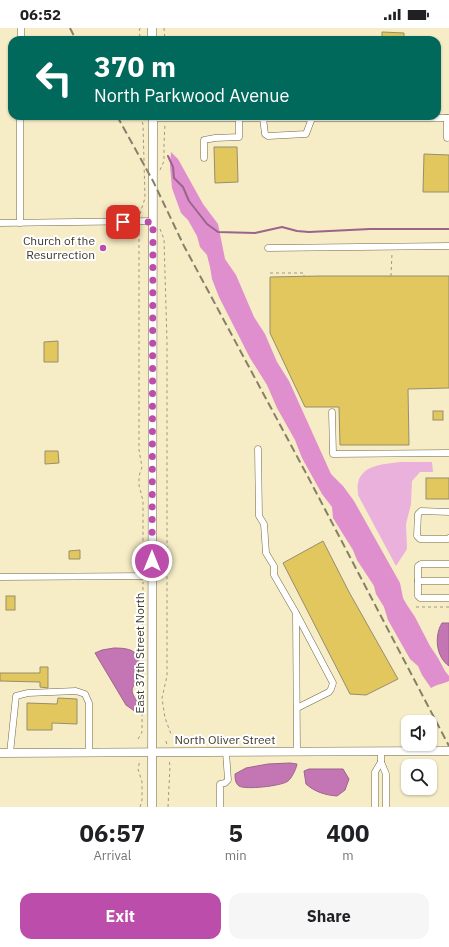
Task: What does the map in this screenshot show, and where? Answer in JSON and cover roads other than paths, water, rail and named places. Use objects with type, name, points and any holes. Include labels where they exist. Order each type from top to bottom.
[{"type":"main road","name":"East 37th Street North","points":[[152,807],[151,701],[156,224],[153,120]]},
{"type":"main road","name":"North Oliver Street","points":[[0,753],[152,751],[449,751]]},
{"type":"street","points":[[447,138],[448,118]]},
{"type":"street","points":[[20,120],[20,223]]},
{"type":"street","points":[[204,158],[204,140],[239,137],[239,120]]},
{"type":"street","points":[[263,120],[265,134],[268,136],[306,134],[311,120]]},
{"type":"street","points":[[0,223],[140,222],[156,224]]},
{"type":"street","points":[[268,248],[449,246]]},
{"type":"street","points":[[332,412],[333,454],[449,453]]},
{"type":"street","points":[[258,449],[259,516],[264,524],[266,553],[274,566],[274,575],[333,683],[329,692],[297,708]]},
{"type":"street","points":[[449,512],[421,511],[418,514],[418,536],[420,539],[449,538]]},
{"type":"street","points":[[449,564],[421,564],[418,566],[418,596],[420,598],[449,598]]},
{"type":"street","points":[[0,577],[152,576]]},
{"type":"street","points":[[418,581],[449,581]]},
{"type":"street","points":[[296,613],[297,752]]},
{"type":"street","points":[[10,753],[16,696],[28,693],[76,691],[85,694],[89,703],[89,752]]},
{"type":"street","points":[[220,807],[220,784],[225,783],[228,780],[226,752]]},
{"type":"street","points":[[375,807],[375,772],[380,762],[381,752]]},
{"type":"street","points":[[380,762],[386,774],[386,807]]},
{"type":"waterway","points":[[168,156],[173,167],[174,178],[183,187],[189,201],[207,224],[218,232],[255,233],[282,227],[297,231],[309,232],[370,229],[449,229]]},
{"type":"railway","points":[[70,28],[74,36]]},
{"type":"railway","points":[[119,120],[153,181],[184,246],[307,475],[449,746]]},
{"type":"place","name":"Church of the Resurrection","points":[[103,248]]}]
